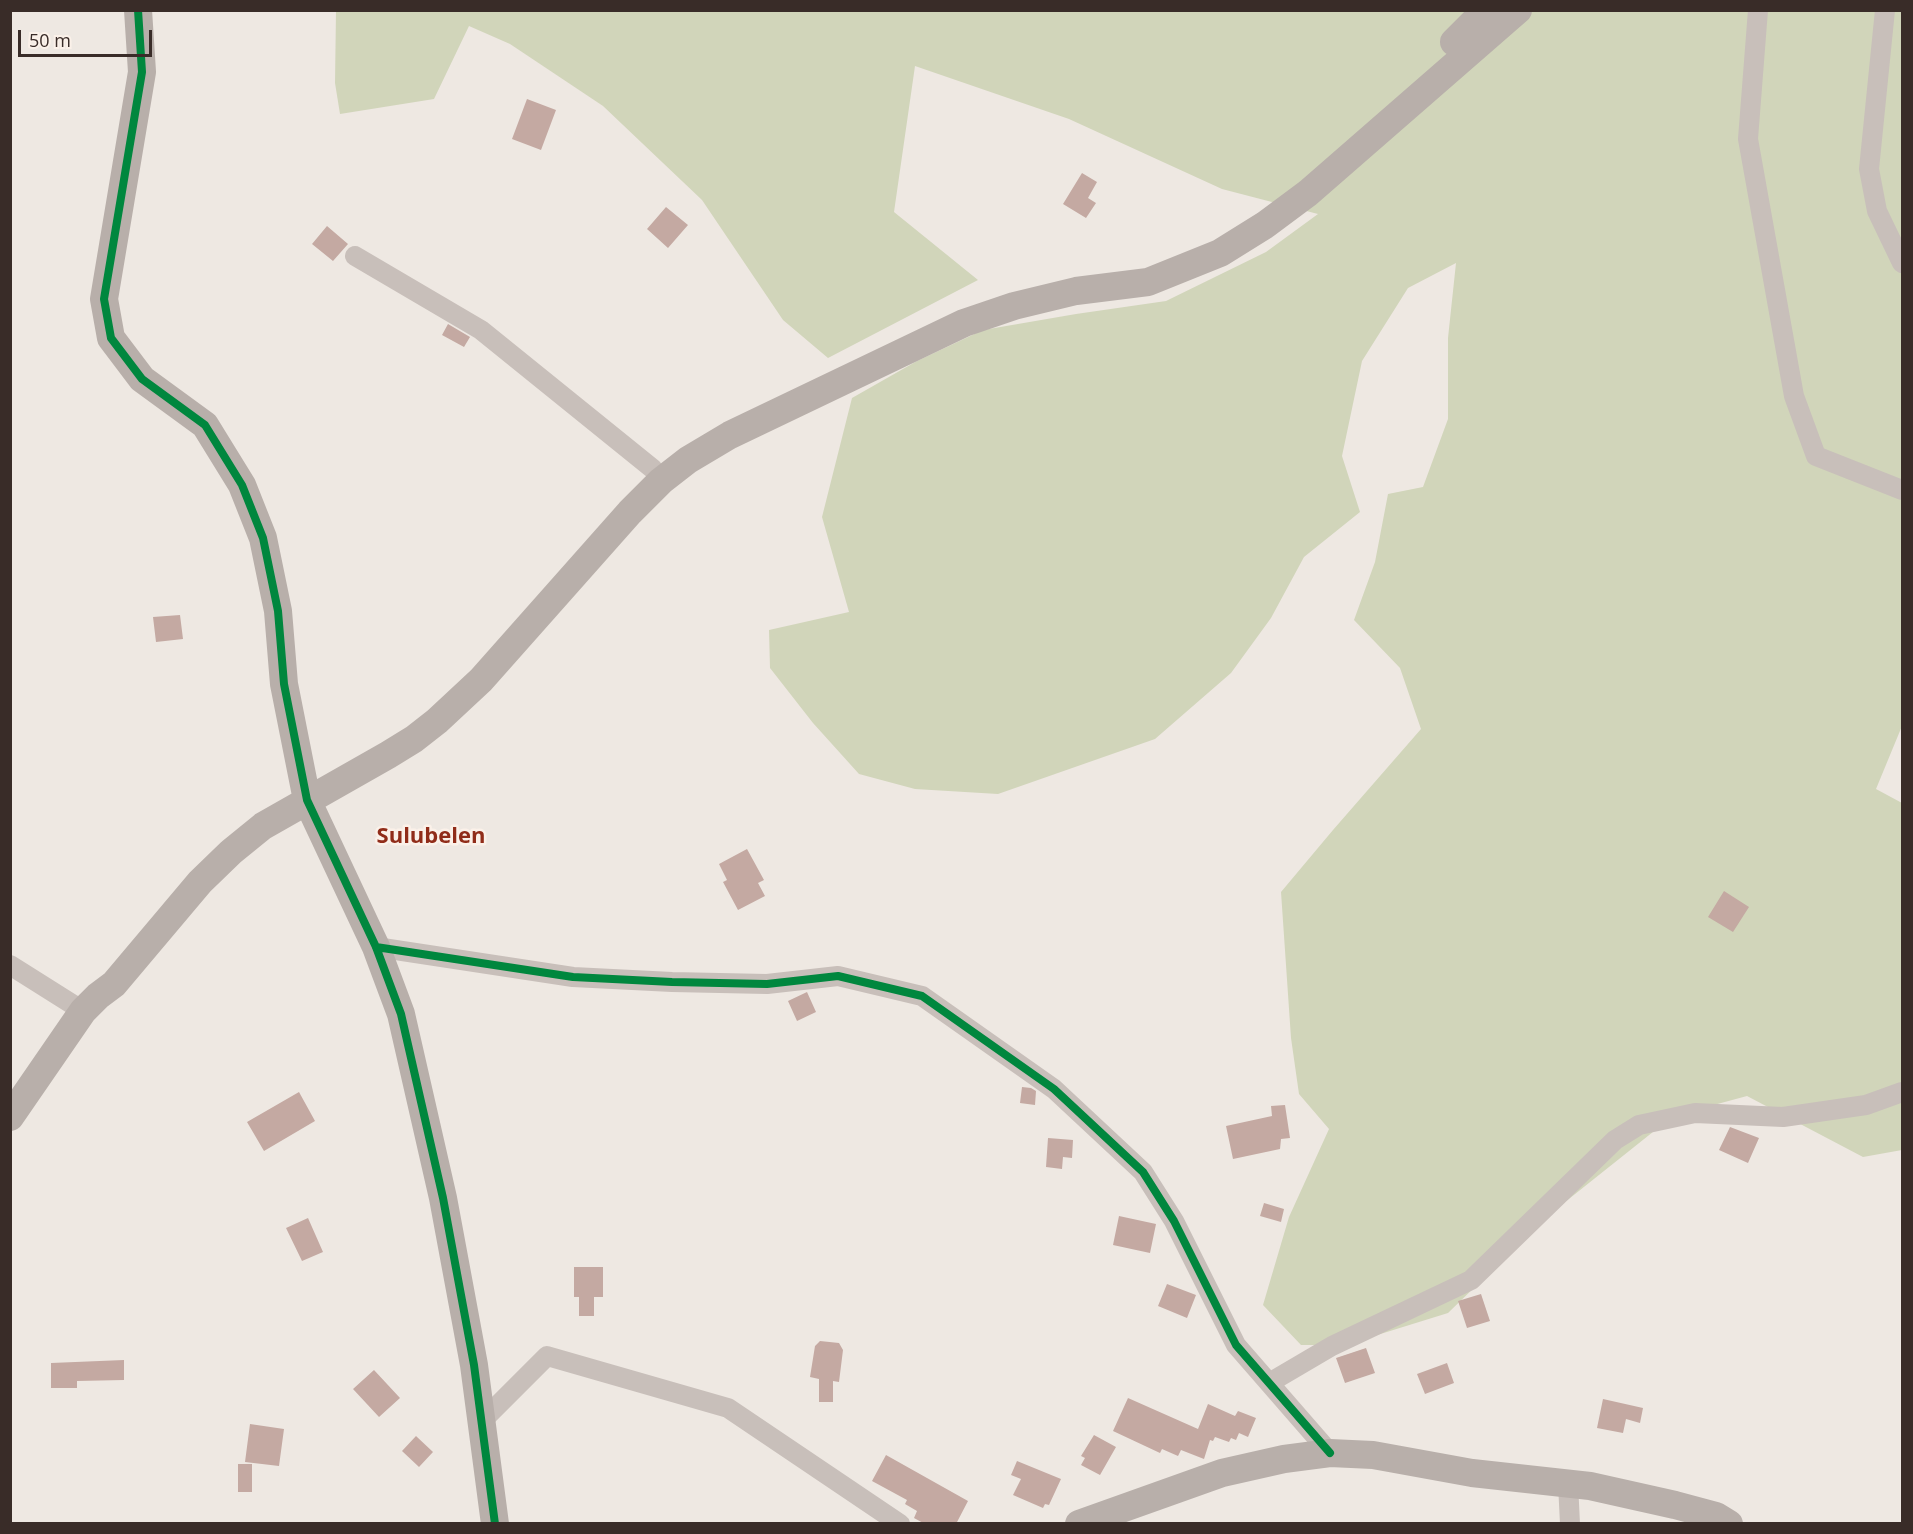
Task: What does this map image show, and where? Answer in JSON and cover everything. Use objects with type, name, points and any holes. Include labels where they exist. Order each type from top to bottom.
[{"type":"main road","points":[[138,10],[142,72],[104,299],[111,338],[142,379],[205,425],[242,485],[263,538],[278,610],[284,684],[306,793],[376,947],[400,1014],[443,1198],[474,1365],[495,1524]]},
{"type":"main road","points":[[306,793],[405,744],[437,721],[481,680],[607,537],[661,481],[688,460],[974,302],[1022,288],[1143,269],[1223,237],[1306,175],[1486,10]]},
{"type":"main road","points":[[10,1117],[91,1004],[114,984],[200,882],[231,852],[306,793],[385,742],[457,685],[653,469],[678,450],[714,428],[964,323],[1014,306],[1076,291],[1148,282],[1220,253],[1265,225],[1308,193],[1518,10]]},
{"type":"main road","points":[[1079,1524],[1222,1473],[1284,1459],[1329,1453],[1373,1455],[1472,1473],[1590,1486],[1716,1516],[1729,1524]]},
{"type":"street","points":[[1758,10],[1748,139],[1794,396],[1816,456],[1902,490]]},
{"type":"street","points":[[1885,10],[1869,169],[1877,211],[1902,263]]},
{"type":"street","points":[[355,256],[481,330],[653,469]]},
{"type":"street","points":[[376,947],[573,977],[767,984],[838,976],[922,996],[1054,1089],[1143,1172],[1174,1221],[1236,1345],[1329,1453]]},
{"type":"street","points":[[10,965],[91,1004]]},
{"type":"street","points":[[1269,1383],[1332,1346],[1471,1280],[1615,1140],[1639,1125],[1695,1113],[1783,1117],[1866,1105],[1902,1092]]},
{"type":"street","points":[[482,1421],[547,1356],[728,1408],[900,1524]]},
{"type":"street","points":[[1568,1483],[1570,1524]]},
{"type":"green space","points":[[336,11],[1902,11],[1902,726],[1876,789],[1902,803],[1902,1150],[1863,1157],[1747,1096],[1673,1116],[1550,1214],[1448,1313],[1345,1345],[1301,1345],[1263,1305],[1289,1217],[1329,1129],[1299,1094],[1291,1038],[1281,892],[1421,729],[1400,668],[1354,620],[1375,562],[1388,494],[1423,487],[1448,419],[1448,338],[1456,263],[1408,288],[1362,361],[1342,456],[1360,512],[1304,557],[1271,618],[1231,673],[1155,739],[998,794],[915,789],[859,774],[813,723],[770,668],[769,630],[849,612],[822,517],[852,398],[917,361],[983,330],[1166,301],[1266,252],[1318,214],[1222,189],[1069,119],[915,66],[894,212],[978,280],[828,358],[783,320],[702,200],[603,106],[510,44],[469,26],[434,99],[340,114],[335,83]]},
{"type":"building","points":[[527,99],[556,110],[541,150],[512,139]]},
{"type":"building","points":[[1082,173],[1097,182],[1088,198],[1096,203],[1086,218],[1063,204]]},
{"type":"building","points":[[666,207],[688,225],[668,248],[647,229]]},
{"type":"building","points":[[327,226],[348,244],[333,261],[312,244]]},
{"type":"building","points":[[448,324],[470,337],[464,347],[442,335]]},
{"type":"building","points":[[180,615],[183,639],[156,642],[153,617]]},
{"type":"building","points":[[747,849],[764,880],[758,883],[765,896],[738,910],[723,882],[727,880],[719,864]]},
{"type":"building","points":[[1724,891],[1749,907],[1733,932],[1708,917]]},
{"type":"building","points":[[807,992],[816,1012],[797,1021],[788,1001]]},
{"type":"building","points":[[1022,1087],[1036,1091],[1035,1105],[1020,1103]]},
{"type":"building","points":[[299,1092],[315,1121],[264,1151],[247,1122]]},
{"type":"building","points":[[1285,1105],[1290,1138],[1281,1139],[1280,1149],[1233,1159],[1226,1126],[1272,1116],[1271,1106]]},
{"type":"building","points":[[1730,1127],[1759,1138],[1748,1163],[1719,1150]]},
{"type":"building","points":[[1048,1138],[1073,1140],[1072,1158],[1063,1157],[1062,1169],[1046,1167]]},
{"type":"building","points":[[1264,1203],[1284,1209],[1281,1222],[1260,1216]]},
{"type":"building","points":[[1119,1216],[1156,1224],[1150,1253],[1113,1245]]},
{"type":"building","points":[[308,1218],[323,1252],[302,1261],[286,1228]]},
{"type":"building","points":[[574,1267],[603,1267],[603,1297],[594,1297],[594,1316],[579,1316],[579,1297],[574,1297]]},
{"type":"building","points":[[1167,1284],[1196,1295],[1187,1318],[1158,1306]]},
{"type":"building","points":[[1481,1294],[1490,1321],[1467,1328],[1458,1301]]},
{"type":"building","points":[[820,1341],[839,1343],[843,1350],[839,1382],[833,1381],[833,1402],[819,1402],[819,1379],[810,1377],[815,1346]]},
{"type":"building","points":[[1366,1348],[1375,1373],[1345,1383],[1336,1358]]},
{"type":"building","points":[[124,1360],[124,1380],[77,1381],[77,1388],[51,1388],[51,1363]]},
{"type":"building","points":[[1447,1363],[1454,1383],[1425,1394],[1417,1374]]},
{"type":"building","points":[[374,1370],[400,1398],[379,1417],[353,1389]]},
{"type":"building","points":[[1128,1398],[1198,1429],[1208,1404],[1235,1416],[1238,1411],[1256,1418],[1248,1437],[1239,1433],[1236,1440],[1231,1438],[1229,1442],[1215,1437],[1213,1441],[1210,1440],[1204,1459],[1181,1450],[1178,1456],[1162,1449],[1160,1453],[1113,1431]]},
{"type":"building","points":[[1603,1399],[1643,1408],[1640,1423],[1626,1419],[1623,1433],[1597,1428]]},
{"type":"building","points":[[250,1424],[284,1429],[279,1466],[245,1462]]},
{"type":"building","points":[[1094,1435],[1116,1447],[1100,1475],[1081,1465],[1085,1458],[1081,1456]]},
{"type":"building","points":[[416,1436],[433,1452],[419,1467],[402,1451]]},
{"type":"building","points":[[886,1455],[968,1501],[956,1524],[925,1524],[914,1518],[917,1511],[905,1504],[907,1500],[872,1481]]},
{"type":"building","points":[[1017,1461],[1061,1479],[1049,1505],[1045,1504],[1043,1508],[1013,1495],[1021,1479],[1011,1475]]},
{"type":"building","points":[[238,1464],[252,1464],[252,1492],[238,1492]]},
{"type":"cycle path","points":[[138,10],[142,72],[104,299],[111,338],[142,379],[205,425],[242,485],[263,538],[278,611],[284,684],[307,800],[376,947],[401,1014],[443,1198],[474,1365],[495,1524]]},
{"type":"cycle path","points":[[376,947],[573,977],[767,984],[838,976],[922,996],[1054,1089],[1143,1172],[1174,1221],[1236,1345],[1330,1453]]},
{"type":"district","name":"Sulubelen","points":[[431,837]]}]
